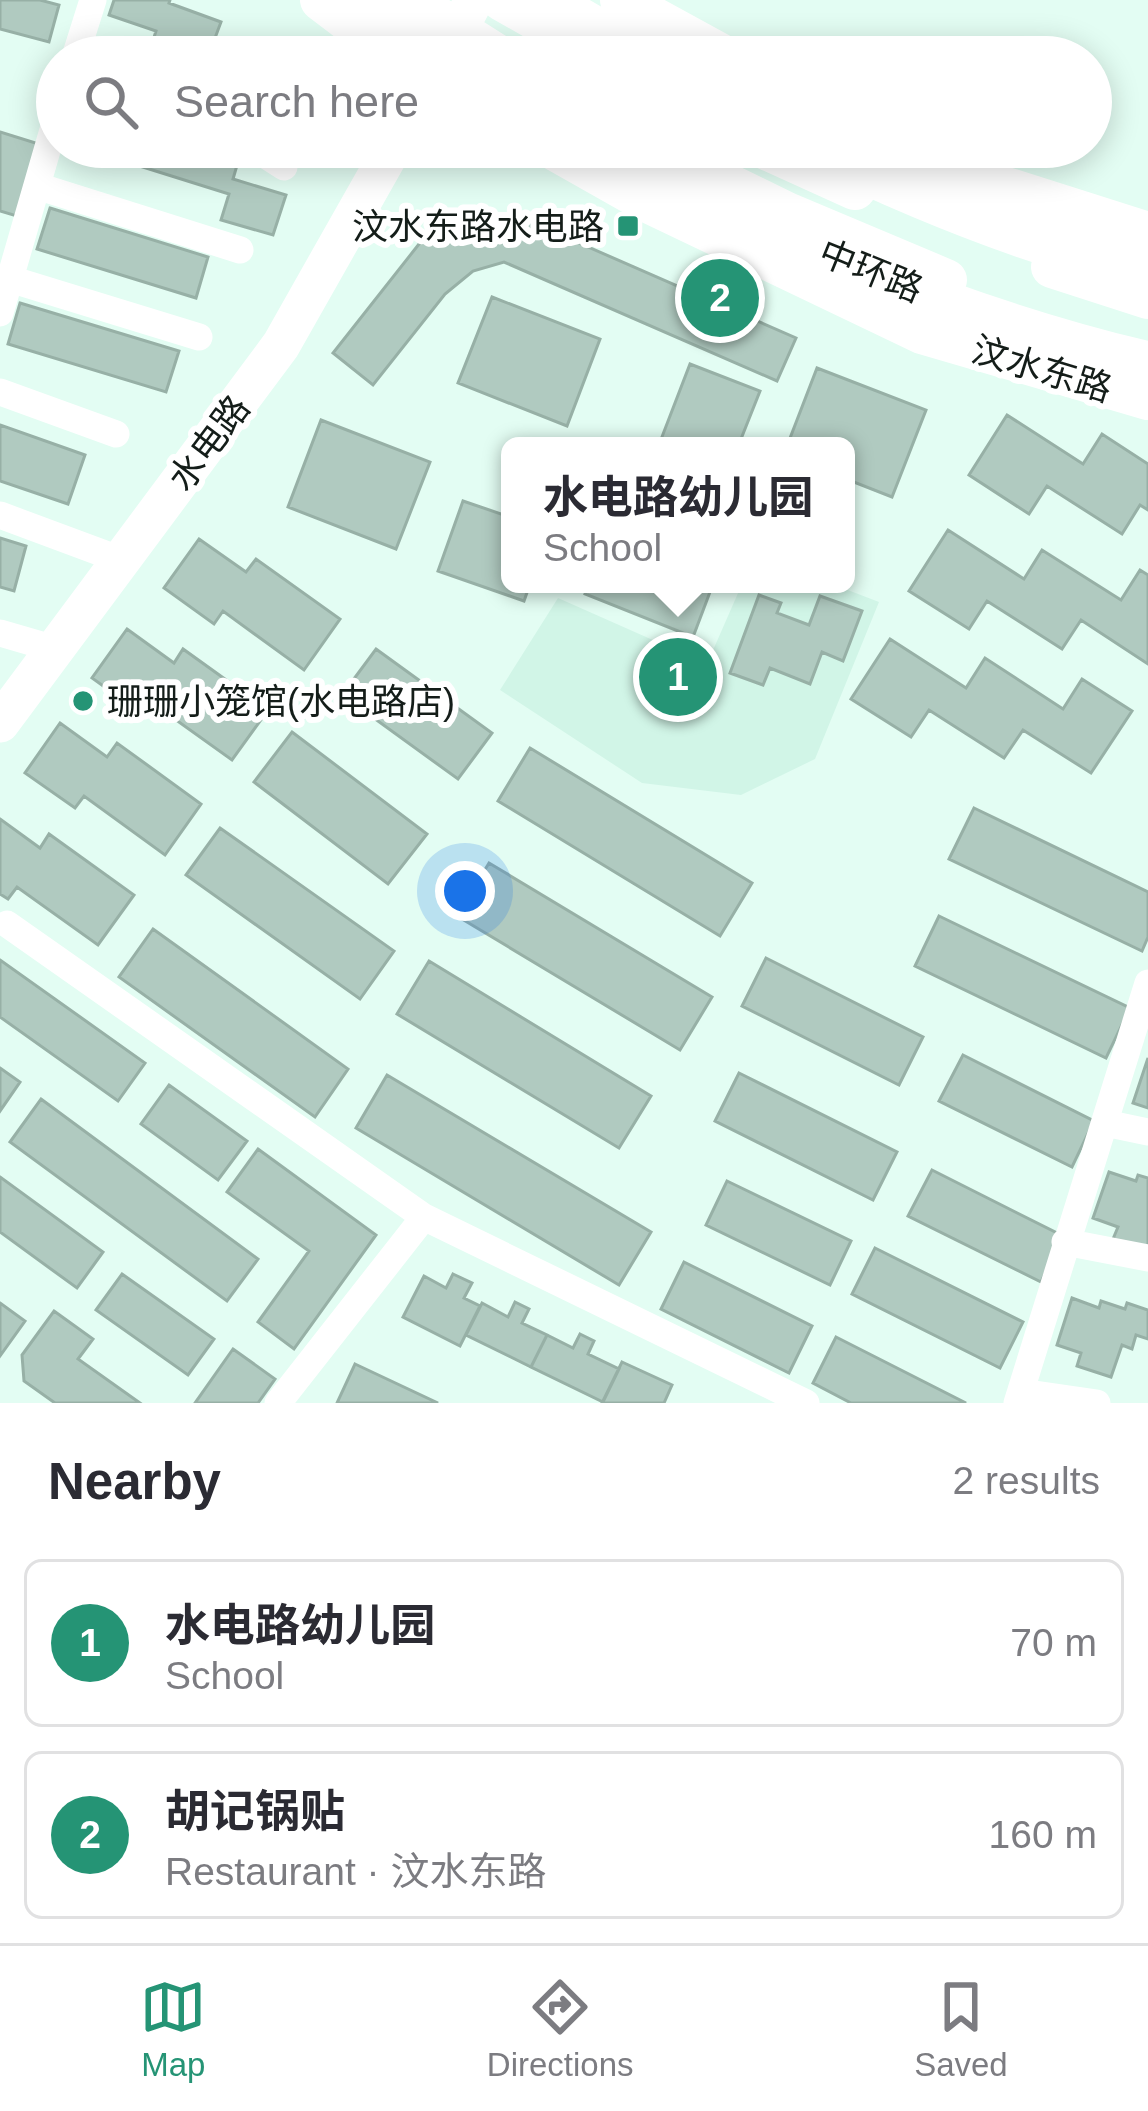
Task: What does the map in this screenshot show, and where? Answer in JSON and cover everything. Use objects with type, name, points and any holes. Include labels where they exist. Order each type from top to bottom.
[{"type":"highway","points":[[365,0],[455,36]]},
{"type":"highway","points":[[545,0],[607,36]]},
{"type":"highway","name":"中环路","points":[[647,168],[850,266],[965,308],[1148,364]]},
{"type":"highway","points":[[862,168],[989,222],[1096,260],[1148,272]]},
{"type":"main road","points":[[321,0],[368,36]]},
{"type":"main road","points":[[410,0],[457,36]]},
{"type":"main road","points":[[502,0],[565,36]]},
{"type":"main road","points":[[621,0],[687,36]]},
{"type":"main road","name":"水电路","points":[[0,723],[281,345],[381,168]]},
{"type":"main road","name":"汶水东路","points":[[586,168],[642,200],[922,333],[1148,399]]},
{"type":"main road","name":"汶水东路","points":[[697,168],[917,270],[1148,343]]},
{"type":"main road","points":[[810,168],[1006,253],[1148,298]]},
{"type":"main road","points":[[957,168],[1137,229]]},
{"type":"main road","points":[[1006,253],[1137,229]]},
{"type":"main road","points":[[993,354],[1096,328]]},
{"type":"street","points":[[82,36],[93,0]]},
{"type":"street","points":[[0,313],[9,260],[42,168]]},
{"type":"street","points":[[37,187],[240,250]]},
{"type":"street","points":[[9,260],[199,337]]},
{"type":"street","points":[[0,392],[116,434]]},
{"type":"street","points":[[0,515],[122,560]]},
{"type":"street","points":[[0,632],[55,650]]},
{"type":"street","points":[[7,925],[424,1216],[806,1403]]},
{"type":"street","points":[[1097,1403],[1019,1398],[1146,995]]},
{"type":"street","points":[[1105,1123],[1148,1132]]},
{"type":"street","points":[[278,1403],[424,1216]]},
{"type":"street","points":[[1065,1242],[1148,1258]]},
{"type":"shaded area","points":[[738,593],[855,593],[879,602],[815,759],[741,795],[642,783],[500,690],[558,598],[707,664]]},
{"type":"building","points":[[0,0],[59,5],[51,36],[36,39],[0,29]]},
{"type":"building","points":[[114,0],[170,0],[221,22],[216,36],[154,36],[156,31],[109,15]]},
{"type":"building","points":[[0,132],[36,143],[36,165],[20,217],[0,211]]},
{"type":"building","points":[[146,168],[236,168],[233,179],[286,195],[273,235],[221,220],[229,194]]},
{"type":"building","points":[[50,208],[208,257],[196,298],[37,249]]},
{"type":"building","points":[[522,218],[796,338],[777,381],[504,262],[473,271],[445,294],[373,385],[333,353],[423,239],[451,222]]},
{"type":"building","points":[[492,297],[600,339],[567,426],[458,383]]},
{"type":"building","points":[[20,303],[179,351],[166,392],[8,344]]},
{"type":"building","points":[[690,364],[760,391],[742,437],[662,437]]},
{"type":"building","points":[[817,368],[926,410],[892,497],[855,483],[855,437],[790,437]]},
{"type":"building","points":[[1007,415],[1083,464],[1102,434],[1148,464],[1148,510],[1140,505],[1122,534],[1047,486],[1029,514],[969,475]]},
{"type":"building","points":[[321,420],[430,462],[396,549],[288,507]]},
{"type":"building","points":[[0,425],[85,455],[68,504],[0,481]]},
{"type":"building","points":[[463,501],[501,514],[501,593],[438,571]]},
{"type":"building","points":[[948,530],[1024,579],[1042,550],[1121,600],[1140,570],[1148,575],[1148,664],[1081,620],[1062,649],[987,601],[969,629],[909,591]]},
{"type":"building","points":[[0,538],[26,546],[14,591],[0,587]]},
{"type":"building","points":[[199,539],[246,572],[256,559],[340,619],[304,670],[223,611],[214,624],[164,588]]},
{"type":"building","points":[[501,593],[527,593],[524,601]]},
{"type":"building","points":[[585,593],[710,593],[693,637]]},
{"type":"building","points":[[759,595],[781,603],[777,613],[809,625],[820,596],[862,611],[843,661],[822,652],[810,684],[770,668],[763,685],[730,673]]},
{"type":"building","points":[[127,629],[174,663],[183,649],[268,710],[232,760],[151,702],[142,714],[92,678]]},
{"type":"building","points":[[890,639],[966,688],[985,658],[1063,709],[1082,679],[1132,711],[1091,773],[1023,730],[1004,758],[929,710],[911,737],[851,699]]},
{"type":"building","points":[[376,649],[492,733],[458,779],[342,695]]},
{"type":"building","points":[[60,723],[107,757],[117,743],[201,804],[165,855],[84,796],[75,808],[25,773]]},
{"type":"building","points":[[292,732],[427,834],[388,884],[254,782]]},
{"type":"building","points":[[530,748],[752,883],[720,936],[498,801]]},
{"type":"building","points":[[974,808],[1148,892],[1148,937],[1142,951],[949,859]]},
{"type":"building","points":[[0,819],[40,848],[49,834],[134,895],[98,945],[17,887],[8,899],[0,894]]},
{"type":"building","points":[[220,828],[394,951],[360,999],[186,875]]},
{"type":"building","points":[[489,863],[712,997],[680,1050],[457,916]]},
{"type":"building","points":[[939,916],[1130,1008],[1106,1058],[915,966]]},
{"type":"building","points":[[153,929],[348,1069],[315,1117],[119,977]]},
{"type":"building","points":[[766,958],[923,1037],[899,1085],[742,1006]]},
{"type":"building","points":[[0,960],[145,1063],[118,1101],[0,1017]]},
{"type":"building","points":[[429,961],[651,1096],[619,1148],[397,1014]]},
{"type":"building","points":[[963,1055],[1094,1121],[1072,1167],[939,1101]]},
{"type":"building","points":[[1148,1058],[1148,1108],[1133,1103]]},
{"type":"building","points":[[0,1068],[20,1082],[0,1111]]},
{"type":"building","points":[[739,1073],[897,1152],[873,1200],[715,1121]]},
{"type":"building","points":[[387,1075],[651,1232],[619,1285],[356,1128]]},
{"type":"building","points":[[169,1085],[247,1141],[218,1180],[141,1124]]},
{"type":"building","points":[[41,1099],[258,1259],[227,1301],[10,1142]]},
{"type":"building","points":[[258,1149],[376,1235],[294,1349],[258,1322],[309,1251],[227,1192]]},
{"type":"building","points":[[932,1170],[1063,1236],[1041,1282],[908,1216]]},
{"type":"building","points":[[1109,1172],[1136,1181],[1138,1175],[1148,1178],[1148,1251],[1113,1239],[1118,1227],[1093,1218]]},
{"type":"building","points":[[0,1177],[103,1252],[77,1288],[0,1232]]},
{"type":"building","points":[[727,1181],[851,1241],[830,1285],[706,1225]]},
{"type":"building","points":[[875,1248],[1023,1322],[1000,1368],[852,1294]]},
{"type":"building","points":[[684,1262],[812,1326],[789,1373],[661,1309]]},
{"type":"building","points":[[122,1274],[214,1339],[188,1375],[96,1310]]},
{"type":"building","points":[[453,1274],[472,1283],[464,1298],[480,1306],[460,1346],[403,1317],[424,1276],[446,1288]]},
{"type":"building","points":[[1072,1298],[1099,1308],[1101,1301],[1148,1310],[1148,1339],[1136,1335],[1132,1349],[1122,1345],[1111,1377],[1077,1366],[1081,1353],[1057,1345]]},
{"type":"building","points":[[515,1302],[529,1309],[522,1323],[547,1335],[531,1367],[466,1335],[482,1303],[508,1317]]},
{"type":"building","points":[[0,1303],[25,1321],[0,1356]]},
{"type":"building","points":[[54,1311],[93,1339],[78,1359],[140,1403],[55,1403],[24,1381],[22,1355]]},
{"type":"building","points":[[580,1334],[594,1341],[588,1354],[619,1369],[603,1402],[531,1367],[547,1335],[573,1348]]},
{"type":"building","points":[[836,1337],[966,1403],[851,1403],[813,1383]]},
{"type":"building","points":[[233,1349],[275,1379],[258,1403],[195,1403]]},
{"type":"building","points":[[622,1362],[672,1385],[664,1403],[602,1403]]},
{"type":"building","points":[[355,1364],[438,1403],[337,1403]]},
{"type":"place","name":"汶水东路水电路","points":[[628,226]]},
{"type":"place","name":"胡记锅贴","points":[[720,298]]},
{"type":"place","name":"水电路幼儿园","points":[[678,677]]},
{"type":"place","name":"珊珊小笼馆(水电路店)","points":[[83,701]]}]
